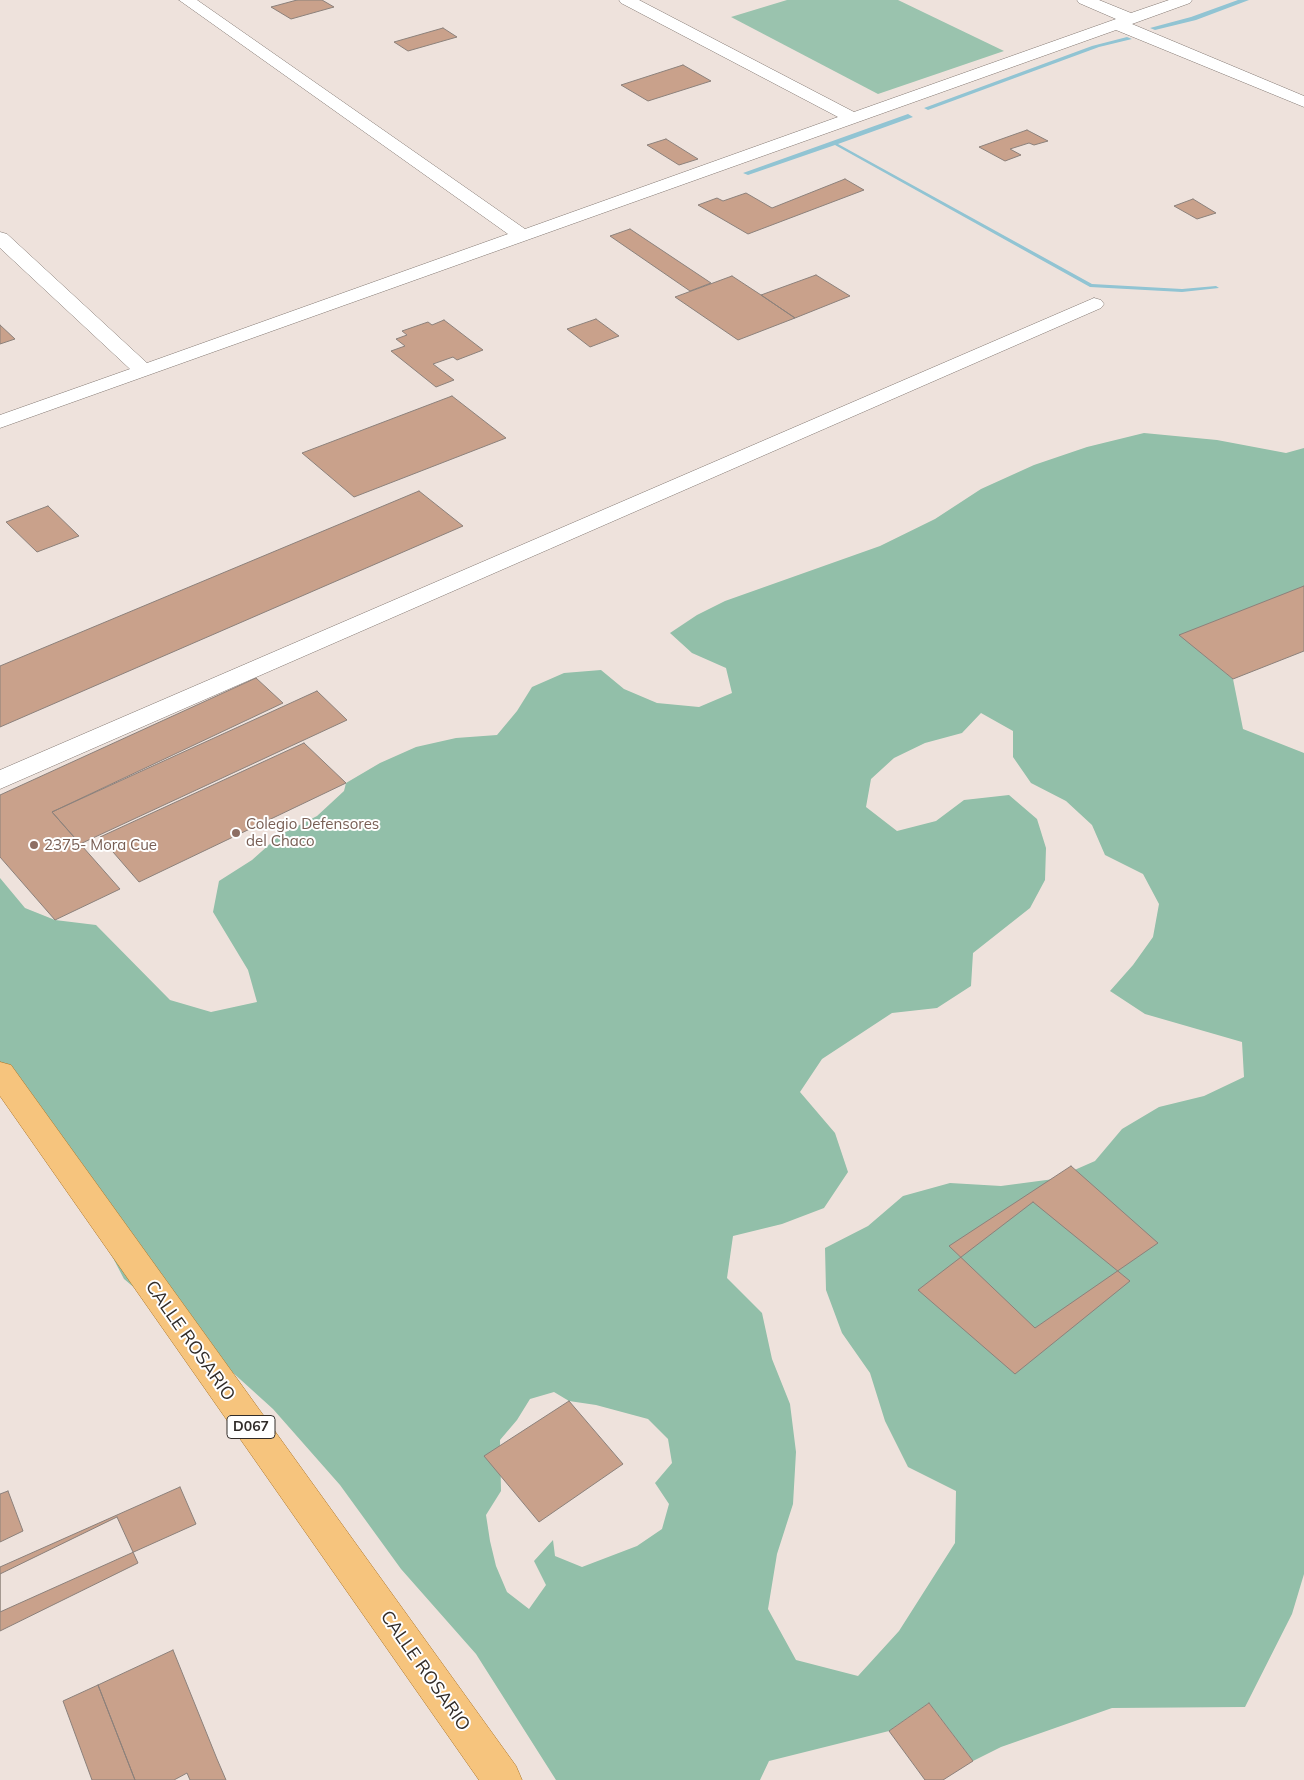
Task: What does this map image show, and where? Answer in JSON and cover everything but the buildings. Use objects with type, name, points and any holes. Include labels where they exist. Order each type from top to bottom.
[{"type":"main road","name":"CALLE ROSARIO","points":[[0,1073],[502,1780]]},
{"type":"street","points":[[187,0],[523,236]]},
{"type":"street","points":[[627,0],[852,118]]},
{"type":"street","points":[[1085,0],[1123,22],[1304,102]]},
{"type":"street","points":[[0,422],[1184,0]]},
{"type":"street","points":[[0,238],[144,371]]},
{"type":"street","points":[[0,780],[1094,304]]},
{"type":"green space","points":[[787,0],[898,0],[1004,51],[878,94],[731,17]]},
{"type":"green space","points":[[1144,433],[1217,440],[1286,453],[1304,448],[1304,603],[1205,634],[1180,635],[1233,679],[1243,729],[1304,753],[1304,1574],[1292,1614],[1245,1707],[1112,1708],[1001,1747],[973,1761],[929,1703],[889,1731],[769,1761],[760,1780],[556,1780],[476,1654],[401,1569],[340,1485],[273,1409],[199,1342],[124,1279],[87,1208],[0,1090],[0,878],[25,908],[55,920],[96,925],[170,1000],[211,1012],[257,1002],[248,970],[213,912],[219,881],[252,860],[280,835],[317,816],[344,791],[346,783],[380,763],[416,747],[456,738],[497,735],[517,711],[532,687],[564,673],[601,670],[624,689],[657,703],[699,707],[732,693],[726,668],[692,653],[670,633],[697,615],[725,601],[880,546],[935,519],[981,489],[1034,465],[1087,447]],"holes":[[[981,713],[1013,731],[1013,757],[1031,783],[1066,801],[1092,825],[1105,855],[1143,874],[1159,904],[1153,937],[1133,965],[1110,991],[1145,1014],[1242,1042],[1244,1077],[1204,1096],[1159,1107],[1122,1129],[1095,1161],[1054,1179],[1001,1186],[950,1183],[903,1196],[868,1226],[825,1248],[826,1290],[842,1333],[870,1373],[885,1421],[908,1467],[956,1491],[955,1543],[899,1631],[858,1676],[796,1660],[768,1609],[777,1554],[793,1504],[796,1452],[790,1404],[772,1359],[762,1313],[727,1278],[733,1236],[782,1224],[824,1208],[848,1172],[835,1133],[800,1092],[822,1059],[892,1013],[937,1008],[971,986],[973,953],[1030,908],[1045,880],[1046,848],[1037,819],[1009,795],[964,800],[936,821],[897,831],[866,807],[871,779],[894,758],[925,743],[962,733]],[[554,1392],[569,1401],[596,1405],[648,1419],[668,1439],[672,1463],[655,1483],[669,1504],[662,1529],[637,1546],[582,1567],[555,1556],[553,1540],[534,1561],[546,1585],[529,1609],[507,1592],[496,1566],[486,1515],[501,1491],[500,1440],[517,1420],[530,1399]]]},
{"type":"water","points":[[1238,0],[1249,0],[1196,20],[1155,30],[1150,28],[1191,17]]},
{"type":"water","points":[[1127,37],[1132,39],[1099,47],[928,110],[924,108],[1092,46]]},
{"type":"water","points":[[908,114],[913,117],[838,144],[1092,284],[1182,289],[1216,286],[1219,288],[1182,292],[1090,287],[835,145],[748,175],[743,173]]},
{"type":"place","name":"Colegio Defensores del Chaco","points":[[236,833]]},
{"type":"place","name":"2375- Mora Cue","points":[[34,845]]}]
